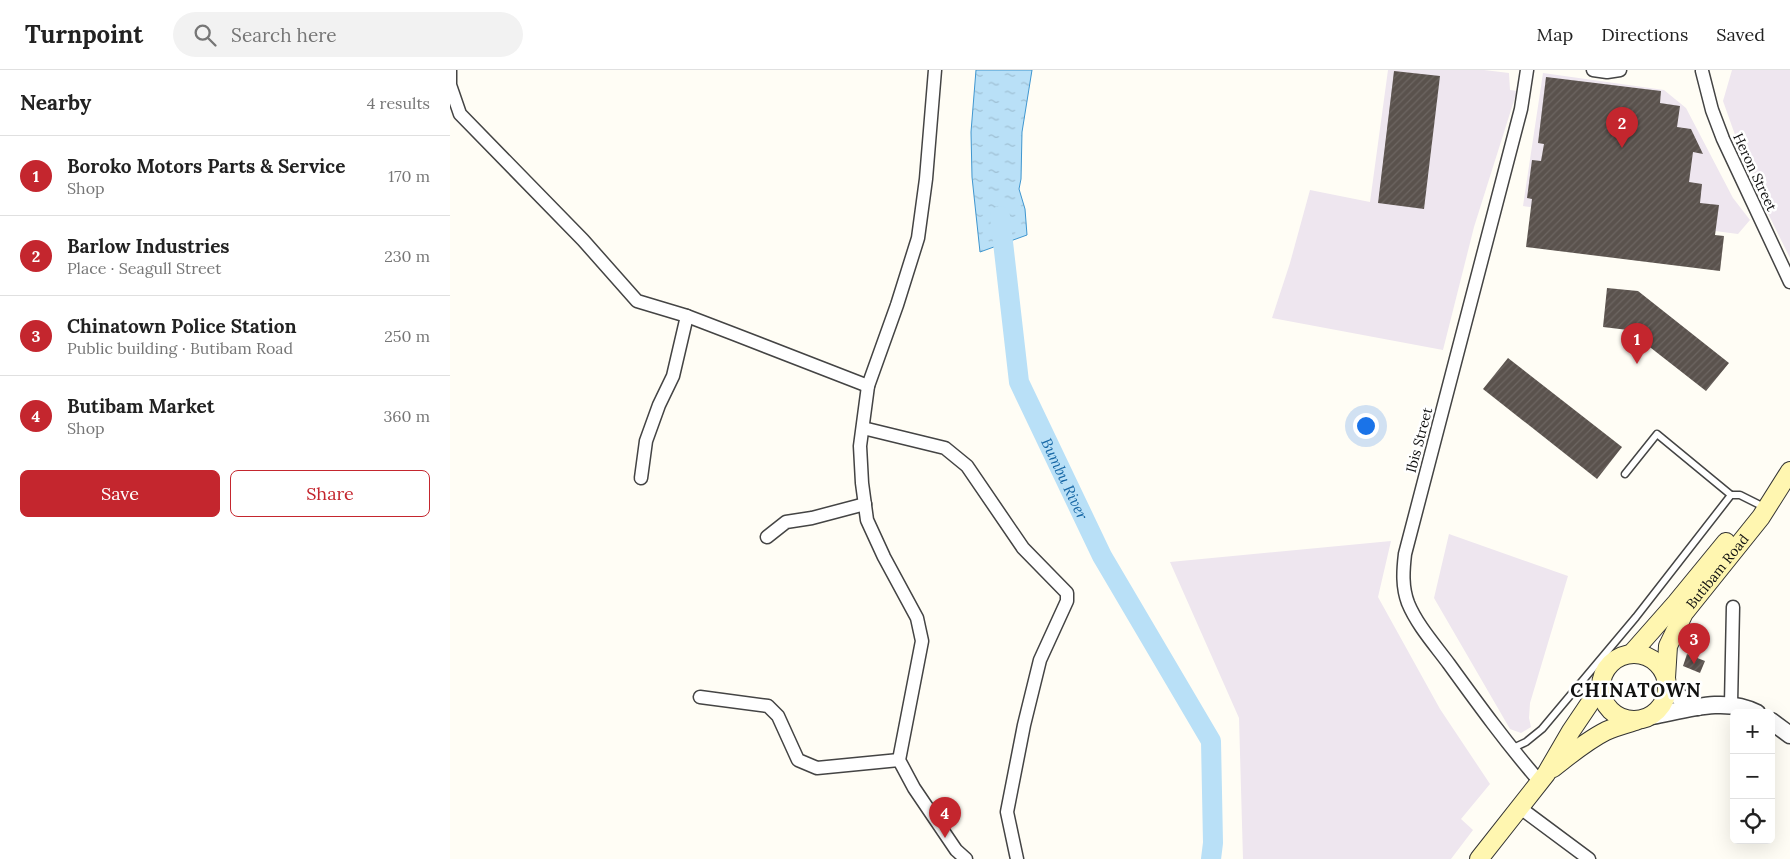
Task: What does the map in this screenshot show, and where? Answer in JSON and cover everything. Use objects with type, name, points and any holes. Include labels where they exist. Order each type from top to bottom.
[{"type":"main road","name":"Butibam Road","points":[[1631,654],[1758,504],[1790,471]]},
{"type":"main road","name":"Butibam Road","points":[[1667,684],[1668,646],[1684,613],[1761,517],[1790,471]]},
{"type":"main road","points":[[1543,778],[1585,743],[1607,730],[1644,718],[1662,704],[1667,684],[1661,668],[1654,661],[1644,656],[1631,654],[1621,656],[1610,663],[1602,674],[1600,688],[1603,702],[1611,712],[1623,719],[1644,718]]},
{"type":"main road","points":[[1479,859],[1543,778],[1600,688]]},
{"type":"street","points":[[450,70],[450,85],[455,117],[583,240],[637,301],[687,316],[868,386]]},
{"type":"street","points":[[934,70],[926,179],[918,238],[868,386],[860,446],[867,520],[880,550],[917,618],[922,641],[899,760],[914,788],[956,850],[966,859]]},
{"type":"street","name":"Ibis Street","points":[[1527,70],[1521,109],[1405,554],[1403,571],[1404,589],[1415,617],[1511,749],[1543,778]]},
{"type":"street","points":[[1593,70],[1607,72],[1620,70]]},
{"type":"street","name":"Heron Street","points":[[1701,70],[1712,110],[1723,139],[1790,282]]},
{"type":"street","points":[[641,478],[646,441],[659,405],[673,376],[687,316]]},
{"type":"street","points":[[863,428],[945,448],[967,466],[1023,548],[1067,594],[1067,601],[1040,660],[1024,725],[1008,812],[1016,859]]},
{"type":"street","points":[[767,537],[786,522],[812,518],[864,504]]},
{"type":"street","points":[[1731,704],[1732,607]]},
{"type":"street","points":[[1667,684],[1671,693],[1698,707]]},
{"type":"street","points":[[700,697],[768,706],[778,716],[798,760],[817,768],[899,760]]},
{"type":"street","points":[[1644,718],[1698,707],[1731,704],[1748,709]]},
{"type":"street","points":[[1775,724],[1790,735]]},
{"type":"street","points":[[1519,807],[1589,859]]},
{"type":"lane","points":[[1625,474],[1657,434],[1731,495],[1740,496],[1758,504]]},
{"type":"lane","points":[[1511,749],[1526,742],[1542,730],[1631,623],[1731,495]]},
{"type":"shaded area","points":[[1388,70],[1484,70],[1509,73],[1510,90],[1517,91],[1474,227],[1443,350],[1272,318],[1290,263],[1310,190],[1370,202]]},
{"type":"shaded area","points":[[1732,70],[1790,70],[1790,258],[1750,177],[1723,101]]},
{"type":"shaded area","points":[[1543,73],[1664,90],[1686,108],[1733,198],[1750,220],[1738,234],[1523,206]]},
{"type":"shaded area","points":[[1449,534],[1568,576],[1530,703],[1529,718],[1531,727],[1521,733],[1510,729],[1434,598]]},
{"type":"shaded area","points":[[1391,541],[1378,597],[1440,709],[1490,784],[1461,819],[1473,830],[1451,859],[1243,859],[1239,718],[1170,562]]},
{"type":"water","points":[[976,70],[1032,70],[1022,132],[1019,189],[1025,209],[1027,235],[980,252],[972,177],[971,132]]},
{"type":"building","points":[[1394,71],[1440,76],[1424,209],[1378,203]]},
{"type":"building","points":[[1546,77],[1661,91],[1660,103],[1680,106],[1677,127],[1691,129],[1703,154],[1693,152],[1689,182],[1702,184],[1700,203],[1719,205],[1715,235],[1724,236],[1720,271],[1526,247],[1532,199],[1527,198],[1532,160],[1541,161],[1544,144],[1538,143]]},
{"type":"building","points":[[1607,288],[1638,291],[1729,363],[1706,391],[1628,330],[1603,327]]},
{"type":"building","points":[[1508,358],[1622,447],[1597,479],[1483,389]]},
{"type":"building","points":[[1687,654],[1705,661],[1700,673],[1683,666]]},
{"type":"waterway","name":"Bumbu River","points":[[1000,216],[1019,382],[1102,556],[1211,741],[1213,843],[1211,859]]},
{"type":"place","name":"Barlow Industries","points":[[1622,148]]},
{"type":"place","name":"Boroko Motors Parts & Service","points":[[1637,364]]},
{"type":"place","name":"Chinatown Police Station","points":[[1694,664]]},
{"type":"place","name":"Butibam Market","points":[[945,838]]},
{"type":"district","name":"CHINATOWN","points":[[1636,690]]}]
